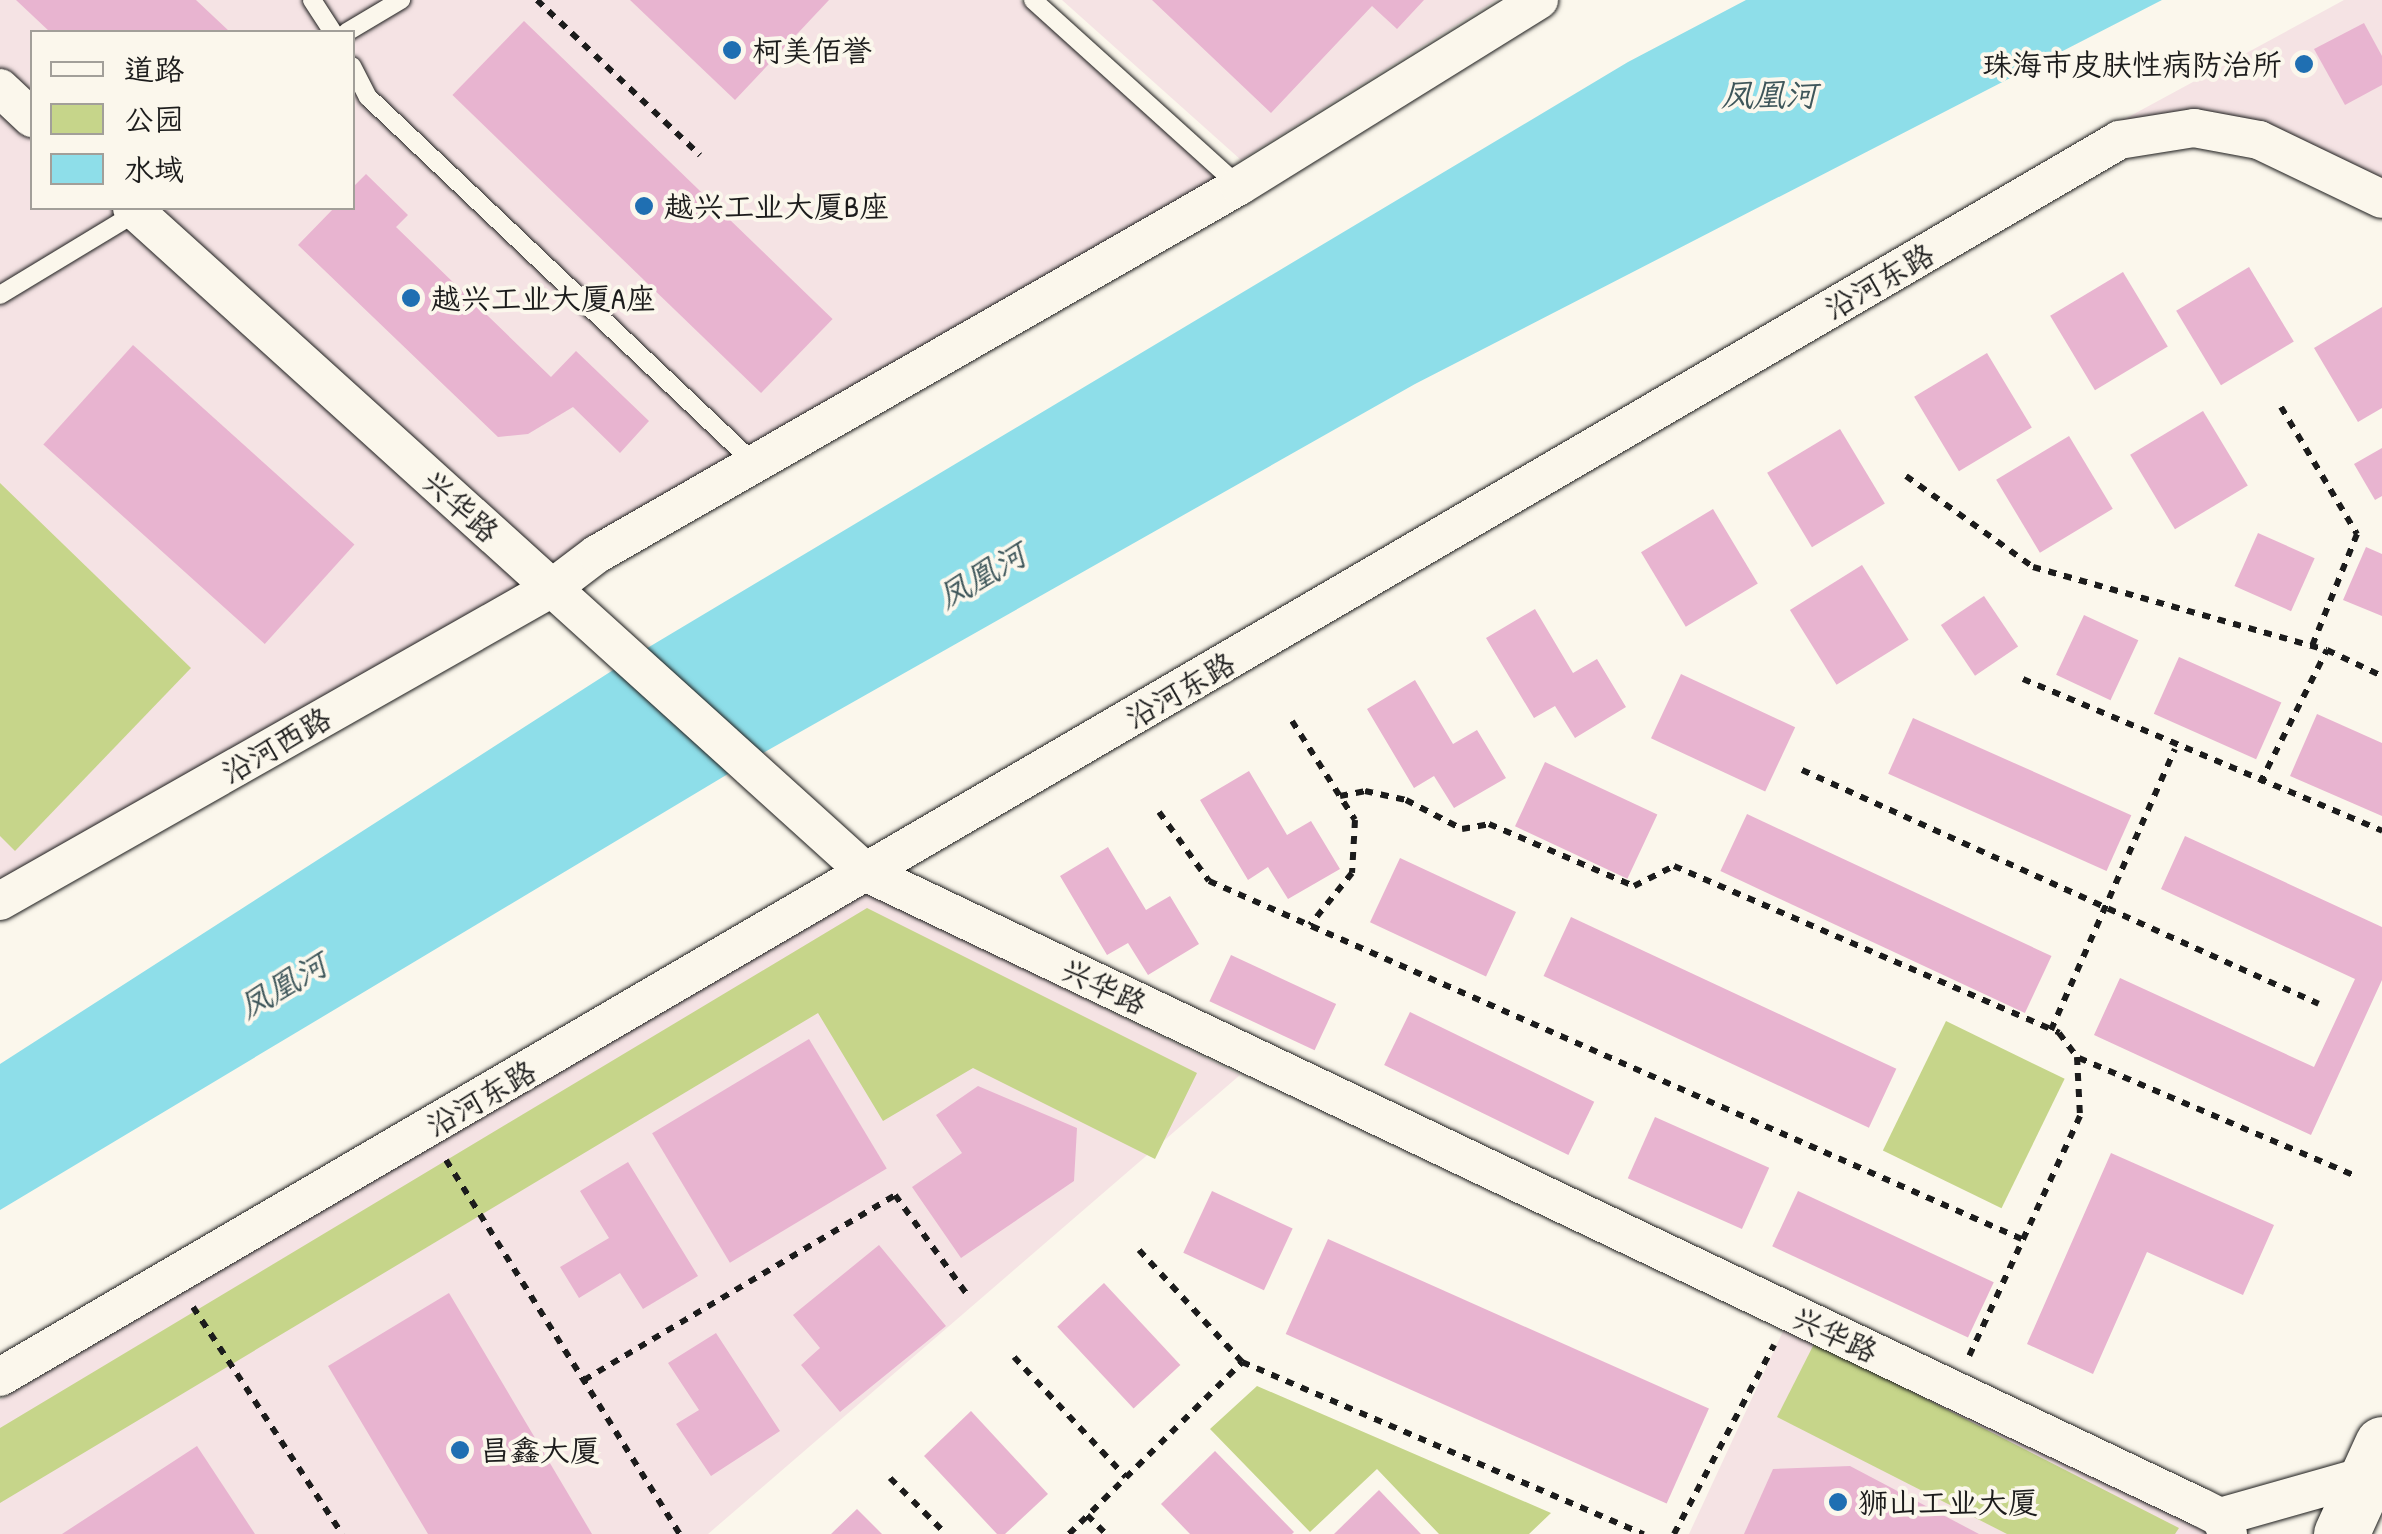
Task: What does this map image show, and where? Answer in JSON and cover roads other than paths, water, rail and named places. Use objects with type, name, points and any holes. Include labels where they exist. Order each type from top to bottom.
[{"type":"main road","points":[[2341,1534],[2375,1459]]},
{"type":"street","name":"沿河西路","points":[[0,901],[552,588],[597,554],[1240,186],[1539,0]]},
{"type":"street","points":[[0,88],[30,116]]},
{"type":"street","name":"沿河东路","points":[[0,1378],[2119,140],[2194,128],[2259,140],[2382,199]]},
{"type":"street","name":"兴华路","points":[[134,210],[866,874],[1954,1390],[2224,1526]]},
{"type":"street","points":[[2224,1526],[2375,1459]]},
{"type":"lane","points":[[312,0],[332,30]]},
{"type":"lane","points":[[350,30],[402,0]]},
{"type":"lane","points":[[1033,0],[1240,186]]},
{"type":"lane","points":[[355,72],[368,97],[755,464]]},
{"type":"lane","points":[[0,295],[134,210]]},
{"type":"water","name":"凤凰河","points":[[1746,0],[2162,0],[1415,384],[763,753],[0,1210],[0,1064],[649,647],[1628,62]]},
{"type":"place","name":"柯美佰誉","points":[[732,50]]},
{"type":"place","name":"珠海市皮肤性病防治所","points":[[2304,64]]},
{"type":"place","name":"越兴工业大厦B座","points":[[644,206]]},
{"type":"place","name":"越兴工业大厦A座","points":[[411,298]]},
{"type":"place","name":"昌鑫大厦","points":[[460,1450]]},
{"type":"place","name":"狮山工业大厦","points":[[1838,1502]]}]
